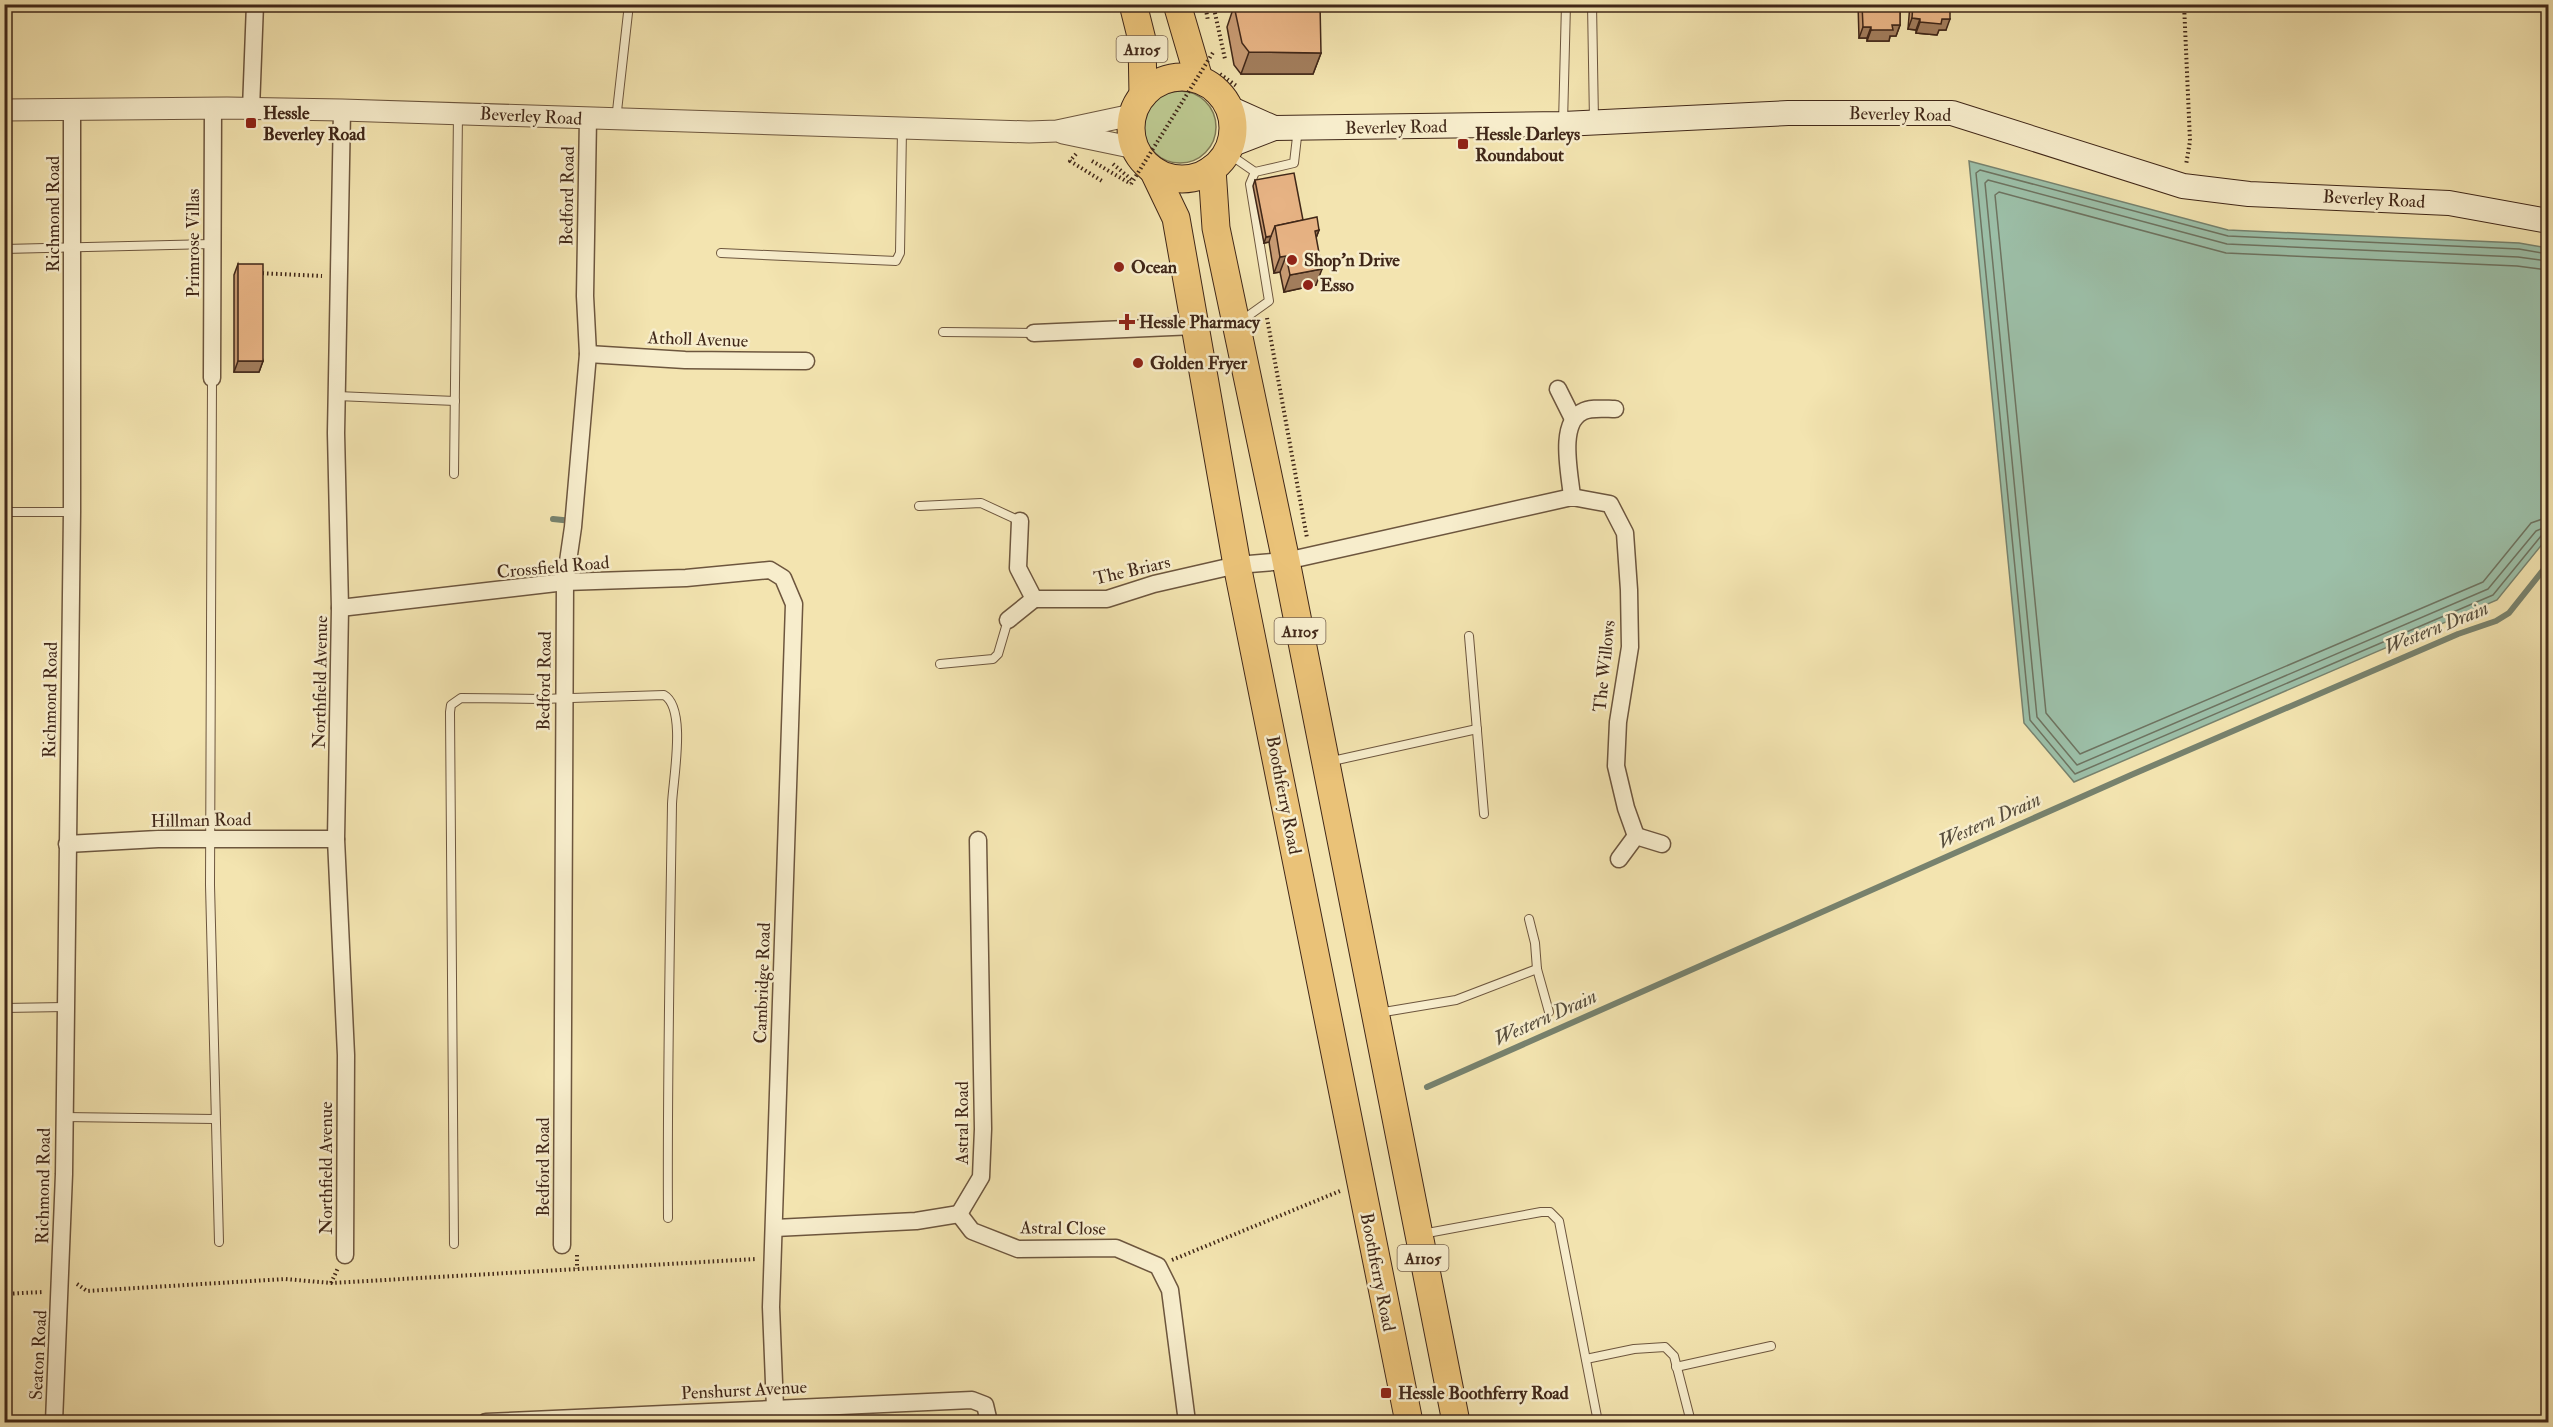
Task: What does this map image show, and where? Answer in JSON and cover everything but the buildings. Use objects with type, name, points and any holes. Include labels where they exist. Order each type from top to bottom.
[{"type":"main road","name":"A1105","points":[[1134,4],[1142,40],[1137,105]]},
{"type":"main road","name":"A1105","points":[[1177,4],[1210,72]]},
{"type":"main road","points":[[1210,72],[1211,86],[1236,99],[1223,155],[1198,176],[1183,179],[1142,177],[1131,132],[1137,105],[1154,85],[1168,78],[1210,72]]},
{"type":"main road","name":"Beverley Road","points":[[1236,99],[1274,128]]},
{"type":"main road","name":"Beverley Road","points":[[1223,155],[1274,128],[1563,124],[1788,114],[1952,113],[2183,186],[2249,194],[2449,203],[2548,221]]},
{"type":"main road","name":"A1105","points":[[1223,155],[1216,228],[1236,323],[1298,559],[1326,762],[1456,1422]]},
{"type":"main road","name":"Boothferry Road","points":[[1142,177],[1176,218],[1237,565],[1409,1422]]},
{"type":"street","points":[[251,109],[255,4]]},
{"type":"street","name":"Beverley Road","points":[[1057,131],[1137,105]]},
{"type":"street","name":"Beverley Road","points":[[4,110],[213,108],[342,110],[902,129],[1057,131],[1135,148]]},
{"type":"street","name":"Primrose Villas","points":[[212,378],[213,108]]},
{"type":"street","name":"Richmond Road","points":[[61,1290],[72,512],[72,110]]},
{"type":"street","name":"Northfield Avenue","points":[[342,110],[337,396],[340,608],[336,839],[346,1055],[345,1255]]},
{"type":"street","name":"Bedford Road","points":[[562,1245],[565,582],[573,528],[588,354],[585,296],[588,118]]},
{"type":"street","points":[[1034,333],[1195,326]]},
{"type":"street","name":"Atholl Avenue","points":[[588,354],[685,360],[806,361]]},
{"type":"street","points":[[1558,389],[1573,419]]},
{"type":"street","points":[[1572,497],[1567,432],[1573,419],[1583,410],[1615,409]]},
{"type":"street","name":"The Willows","points":[[1298,559],[1572,497],[1610,504],[1626,533],[1630,647],[1618,722],[1616,766],[1626,808],[1636,836]]},
{"type":"street","points":[[1008,620],[1034,599],[1018,568],[1020,521]]},
{"type":"street","name":"The Briars","points":[[1034,599],[1107,599],[1154,584],[1237,565],[1298,559]]},
{"type":"street","name":"Crossfield Road","points":[[340,608],[565,582],[686,578],[770,570]]},
{"type":"street","name":"Cambridge Road","points":[[770,570],[783,578],[794,604],[771,1307],[775,1408]]},
{"type":"street","points":[[1619,859],[1636,836],[1662,844]]},
{"type":"street","name":"Hillman Road","points":[[68,844],[210,838],[336,839]]},
{"type":"street","name":"Astral Road","points":[[959,1214],[981,1177],[983,1129],[978,840]]},
{"type":"street","points":[[775,1228],[916,1221],[959,1214]]},
{"type":"street","name":"Astral Close","points":[[959,1214],[972,1231],[1018,1249],[1116,1248],[1158,1266]]},
{"type":"street","points":[[1158,1266],[1170,1290],[1187,1422]]},
{"type":"street","name":"Seaton Road","points":[[54,1422],[61,1290]]},
{"type":"street","name":"Penshurst Avenue","points":[[486,1422],[742,1417],[775,1408],[972,1400],[986,1404],[989,1422]]},
{"type":"lane","points":[[616,120],[629,4]]},
{"type":"lane","points":[[1563,124],[1566,4]]},
{"type":"lane","points":[[1592,4],[1594,123]]},
{"type":"lane","points":[[454,474],[458,113]]},
{"type":"lane","points":[[1223,155],[1255,172],[1294,163],[1298,128]]},
{"type":"lane","points":[[721,253],[896,261],[900,253],[902,129]]},
{"type":"lane","points":[[1236,323],[1269,301],[1250,184],[1255,172]]},
{"type":"lane","points":[[4,249],[72,248],[88,245],[212,244]]},
{"type":"lane","points":[[942,332],[1034,333]]},
{"type":"lane","points":[[212,378],[210,838],[214,1119],[219,1242]]},
{"type":"lane","points":[[337,396],[454,401]]},
{"type":"lane","points":[[920,506],[981,503],[1020,521]]},
{"type":"lane","points":[[4,512],[72,512]]},
{"type":"lane","points":[[940,664],[993,659],[998,654],[1008,620]]},
{"type":"lane","points":[[1469,636],[1484,814]]},
{"type":"lane","points":[[454,1244],[451,705],[461,698],[664,695],[675,707],[678,721],[672,794],[668,1218]]},
{"type":"lane","points":[[1326,762],[1477,729]]},
{"type":"lane","points":[[1529,919],[1535,943],[1537,969],[1549,1011]]},
{"type":"lane","points":[[1375,1013],[1456,1000],[1537,969]]},
{"type":"lane","points":[[4,1008],[65,1007]]},
{"type":"lane","points":[[64,1118],[214,1119]]},
{"type":"lane","points":[[1419,1235],[1550,1212],[1559,1221],[1598,1422]]},
{"type":"lane","points":[[1676,1367],[1771,1346]]},
{"type":"lane","points":[[1586,1359],[1634,1349],[1665,1347],[1674,1356],[1691,1422]]},
{"type":"path","points":[[1213,4],[1225,59]]},
{"type":"path","points":[[2183,186],[2190,141],[2184,4]]},
{"type":"path","points":[[1102,181],[1070,161],[1077,152],[1142,177],[1214,51]]},
{"type":"path","points":[[1206,53],[1210,72],[1236,99]]},
{"type":"path","points":[[247,273],[339,276]]},
{"type":"path","points":[[1265,304],[1298,559]]},
{"type":"path","points":[[1158,1266],[1349,1187]]},
{"type":"path","points":[[4,1294],[61,1290],[70,1280],[87,1291],[285,1279],[331,1284],[774,1258]]},
{"type":"shaded area","points":[[1180,91],[1194,94],[1206,101],[1213,113],[1216,127],[1213,141],[1206,153],[1194,160],[1180,163],[1166,160],[1154,153],[1147,141],[1144,127],[1147,113],[1154,101],[1166,94]]},
{"type":"water","points":[[1969,161],[2228,230],[2519,243],[2548,248],[2548,537],[2497,600],[2074,782],[2024,723]]},
{"type":"waterway","points":[[553,519],[572,521]]},
{"type":"waterway","name":"Western Drain","points":[[1427,1087],[2131,775],[2458,634],[2496,621],[2509,613],[2548,564]]},
{"type":"place","name":"Hessle Beverley Road","points":[[251,123]]},
{"type":"place","name":"Hessle Darleys Roundabout","points":[[1463,144]]},
{"type":"place","name":"Shop'n Drive","points":[[1292,260]]},
{"type":"place","name":"Ocean","points":[[1119,267]]},
{"type":"place","name":"Esso","points":[[1308,285]]},
{"type":"place","name":"Hessle Pharmacy","points":[[1127,322]]},
{"type":"place","name":"Golden Fryer","points":[[1138,363]]},
{"type":"place","name":"Hessle Boothferry Road","points":[[1386,1393]]}]
